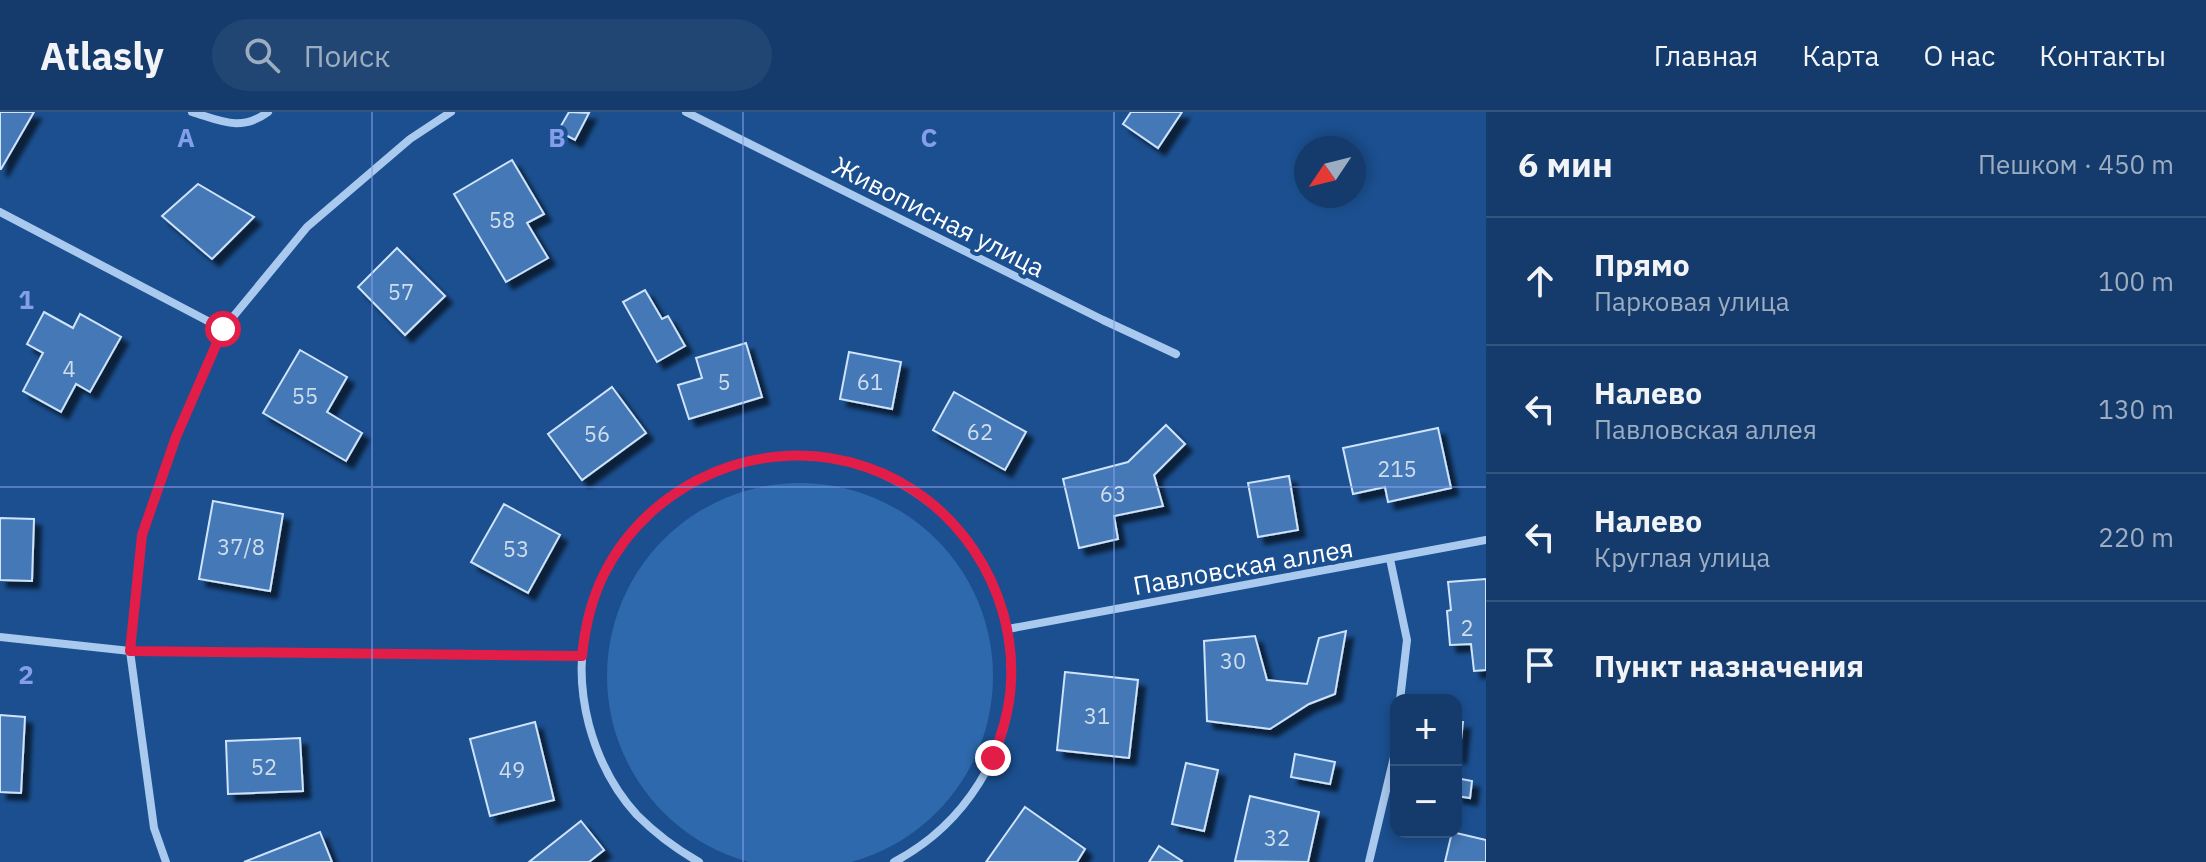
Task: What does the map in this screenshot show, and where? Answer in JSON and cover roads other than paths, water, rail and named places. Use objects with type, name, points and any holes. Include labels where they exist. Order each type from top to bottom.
[{"type":"street","points":[[192,112],[233,125],[259,119],[268,112]]},
{"type":"street","points":[[166,862],[154,828],[130,651],[142,535],[176,437],[223,329],[307,227],[410,139],[451,112]]},
{"type":"street","name":"Живописная улица","points":[[686,112],[1176,354]]},
{"type":"street","points":[[0,212],[223,329]]},
{"type":"street","points":[[699,862],[678,850],[635,813],[604,766],[593,739],[582,684],[585,628],[603,575],[618,550],[655,508],[677,491],[727,466],[782,455],[811,455],[866,467],[904,485],[939,509],[958,529],[989,576],[1008,629],[1011,669],[1008,708],[993,758],[973,793],[948,823],[928,841],[894,862]]},
{"type":"street","name":"Павловская аллея","points":[[1008,629],[1486,540]]},
{"type":"street","points":[[1390,559],[1407,640],[1401,694]]},
{"type":"street","points":[[0,637],[130,651],[582,656]]},
{"type":"street","points":[[1369,862],[1392,766]]}]
